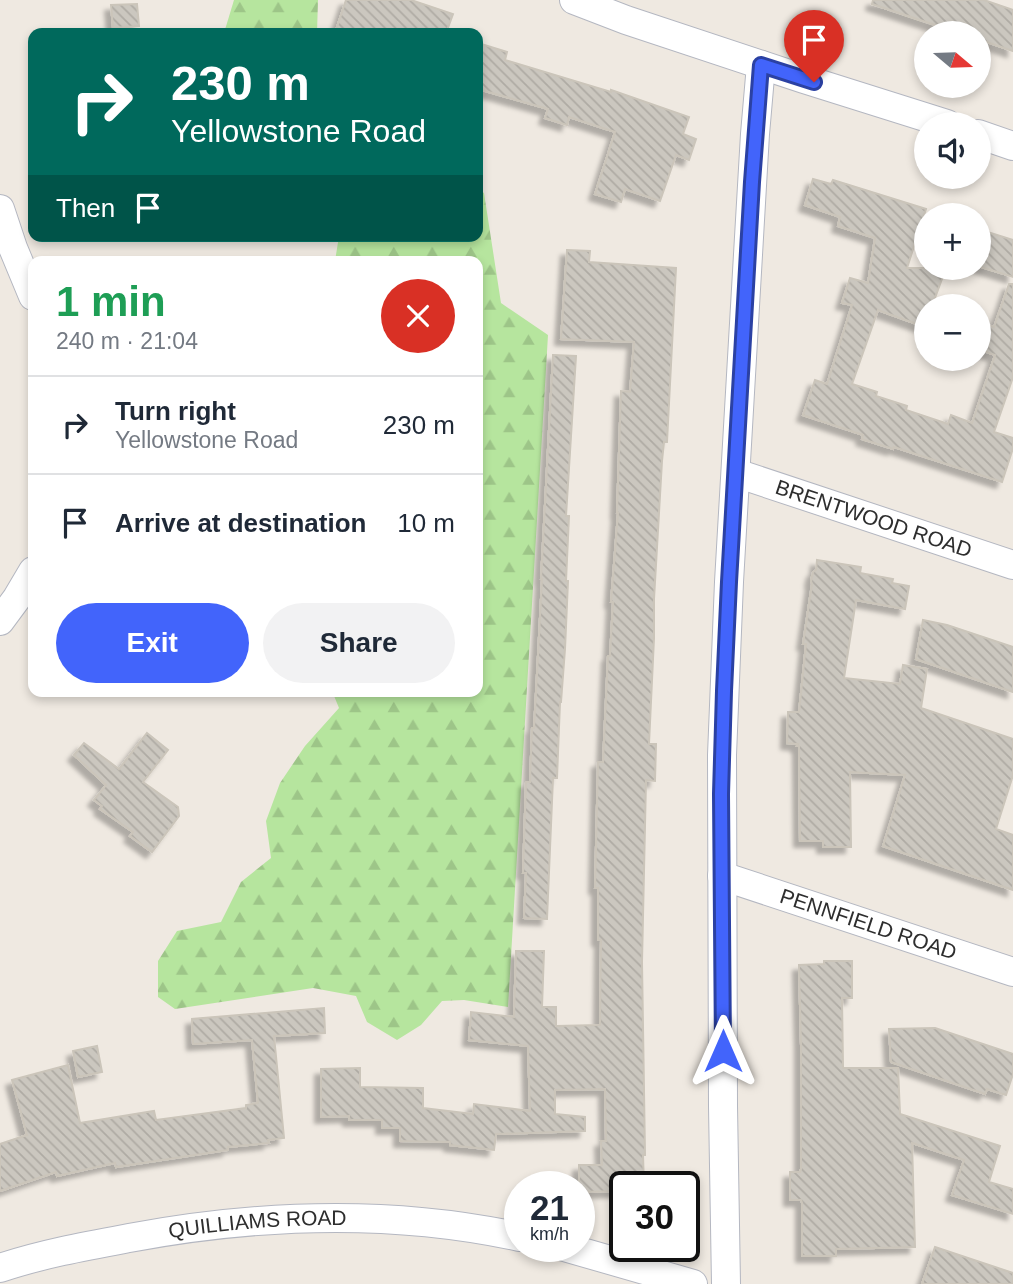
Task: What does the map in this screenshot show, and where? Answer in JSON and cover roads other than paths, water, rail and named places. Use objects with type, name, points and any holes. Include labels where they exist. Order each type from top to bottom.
[{"type":"street","points":[[574,0],[626,20],[914,114]]},
{"type":"street","points":[[726,1284],[722,742],[729,582],[761,65]]},
{"type":"street","points":[[991,138],[1013,146]]},
{"type":"street","points":[[0,209],[28,284]]},
{"type":"street","name":"BRENTWOOD ROAD","points":[[736,473],[1013,565]]},
{"type":"street","points":[[0,621],[28,579]]},
{"type":"street","name":"PENNFIELD ROAD","points":[[722,876],[1013,972]]},
{"type":"street","name":"QUILLIAMS ROAD","points":[[0,1268],[100,1243],[262,1220],[408,1220],[504,1234]]},
{"type":"street","points":[[595,1256],[693,1284]]}]
